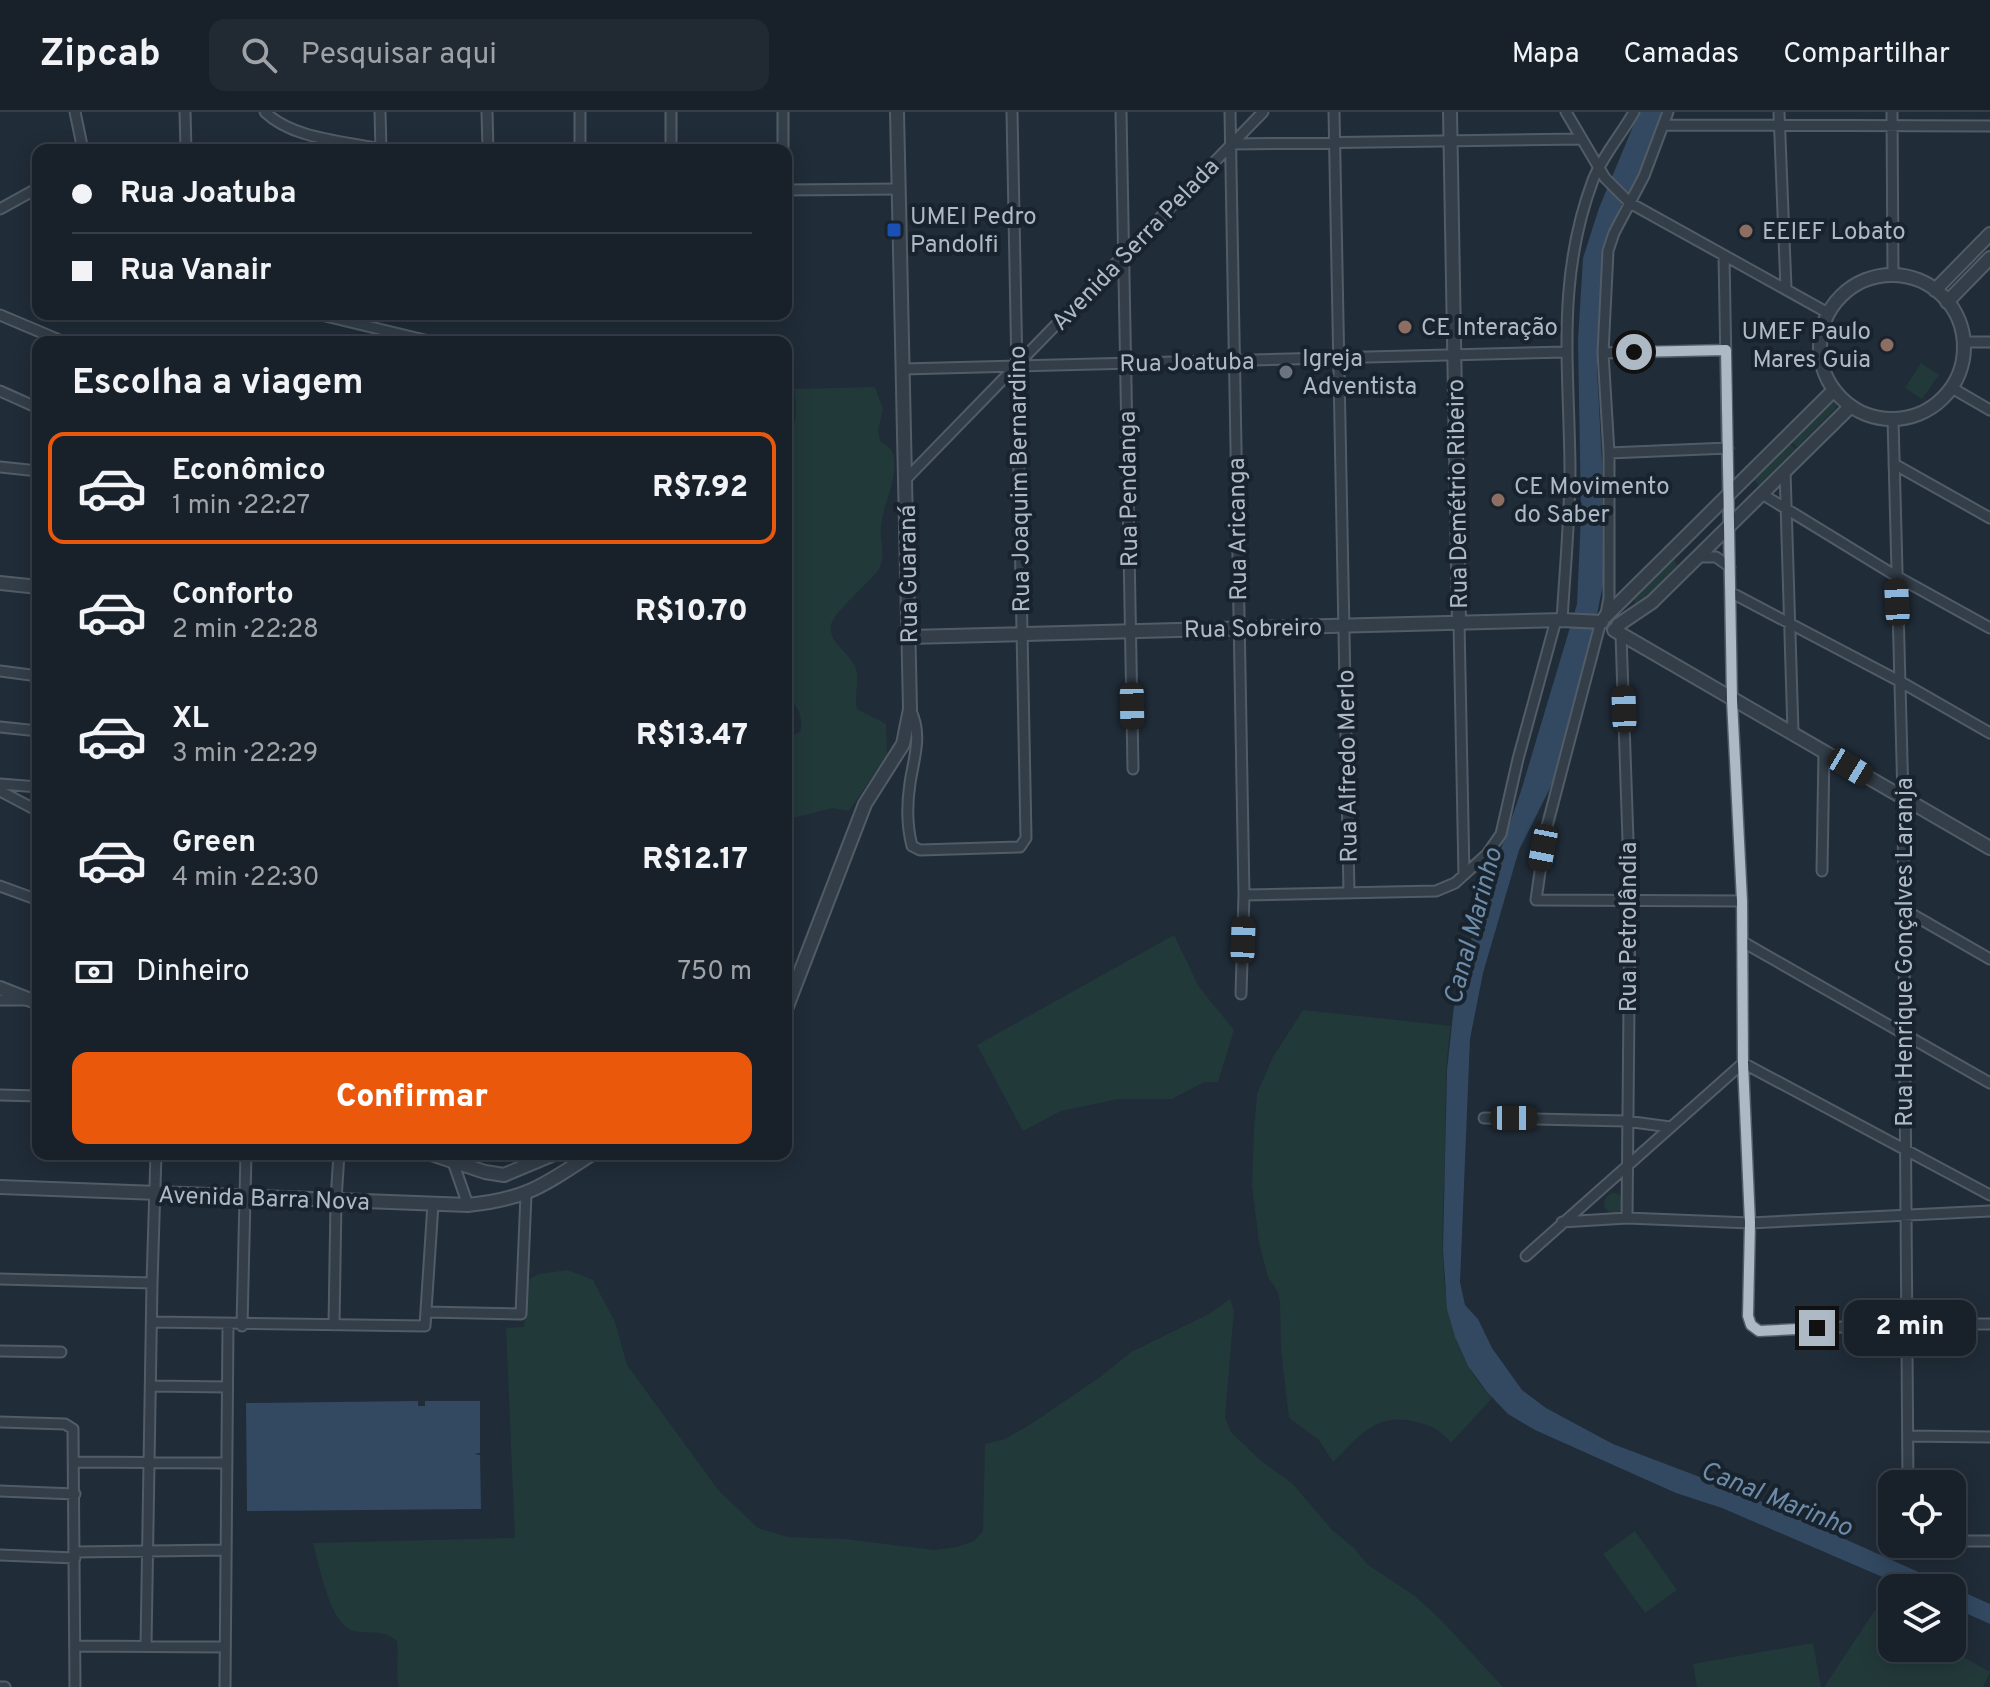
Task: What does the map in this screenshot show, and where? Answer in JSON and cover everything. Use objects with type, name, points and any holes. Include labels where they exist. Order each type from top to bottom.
[{"type":"street","points":[[75,112],[82,144]]},
{"type":"street","points":[[185,112],[186,144]]},
{"type":"street","points":[[265,112],[277,122],[303,132],[356,144]]},
{"type":"street","points":[[380,112],[383,144]]},
{"type":"street","points":[[487,112],[488,144]]},
{"type":"street","points":[[580,112],[580,144]]},
{"type":"street","points":[[671,112],[671,144]]},
{"type":"street","points":[[783,112],[783,144]]},
{"type":"street","name":"Rua Guaraná","points":[[792,993],[865,804],[903,744],[910,709],[897,112]]},
{"type":"street","name":"Rua Joaquim Bernardino","points":[[910,709],[918,738],[908,805],[912,846],[920,850],[1017,849],[1023,845],[1026,838],[1012,112]]},
{"type":"street","name":"Rua Pendanga","points":[[1121,112],[1133,769]]},
{"type":"street","name":"Rua Aricanga","points":[[1230,112],[1244,895],[1241,994]]},
{"type":"street","name":"Avenida Serra Pelada","points":[[906,479],[1263,112]]},
{"type":"street","name":"Rua Alfredo Merlo","points":[[1334,112],[1349,893]]},
{"type":"street","name":"Rua Demétrio Ribeiro","points":[[1450,112],[1464,875]]},
{"type":"street","points":[[1566,112],[1598,168],[1628,201],[1828,313]]},
{"type":"street","points":[[1244,895],[1440,891],[1450,887],[1493,848],[1504,826],[1518,759],[1563,620],[1570,481],[1567,292],[1572,250],[1598,168],[1634,112]]},
{"type":"street","points":[[1614,600],[1603,353],[1608,251],[1628,201],[1644,176],[1668,112]]},
{"type":"street","points":[[1779,112],[1786,288]]},
{"type":"street","points":[[1892,112],[1893,275]]},
{"type":"street","points":[[1664,125],[1990,126]]},
{"type":"street","points":[[1231,145],[1582,139]]},
{"type":"street","points":[[792,190],[899,189]]},
{"type":"street","points":[[0,209],[32,191]]},
{"type":"street","points":[[1935,290],[1990,234]]},
{"type":"street","points":[[1724,256],[1732,700],[1742,901],[1743,1063],[1750,1223],[1748,1316],[1751,1325],[1759,1331],[1905,1324],[1990,1324]]},
{"type":"street","points":[[1947,302],[1990,258]]},
{"type":"street","points":[[1893,275],[1915,279],[1935,290],[1959,321],[1964,342],[1961,366],[1952,388],[1938,403],[1921,413],[1893,419],[1870,416],[1851,406],[1834,390],[1823,369],[1819,346],[1828,313],[1844,293],[1867,279],[1893,275]]},
{"type":"street","points":[[0,315],[50,336]]},
{"type":"street","points":[[342,320],[408,336]]},
{"type":"street","points":[[1964,342],[1990,342]]},
{"type":"street","points":[[1603,353],[1726,350]]},
{"type":"street","name":"Rua Joatuba","points":[[903,369],[1566,352]]},
{"type":"street","points":[[1952,388],[1990,410]]},
{"type":"street","points":[[1742,901],[1536,900],[1546,830],[1601,620],[1614,600],[1729,494],[1834,390]]},
{"type":"street","points":[[0,391],[32,405]]},
{"type":"street","points":[[1617,630],[1643,610],[1851,406]]},
{"type":"street","name":"Rua Henrique Gonçalves Laranja","points":[[1893,419],[1903,798],[1908,1470]]},
{"type":"street","points":[[1609,453],[1728,448]]},
{"type":"street","points":[[1894,464],[1990,518]]},
{"type":"street","points":[[0,467],[32,470]]},
{"type":"street","points":[[1785,471],[1793,732]]},
{"type":"street","points":[[1762,494],[1896,576],[1990,628]]},
{"type":"street","points":[[1698,557],[1716,557],[1730,567]]},
{"type":"street","points":[[0,583],[32,586]]},
{"type":"street","points":[[1730,592],[1901,682],[1990,733]]},
{"type":"street","points":[[1601,620],[1615,617],[1617,630],[1732,700],[1793,732],[1990,848]]},
{"type":"street","name":"Rua Sobreiro","points":[[909,637],[1601,620]]},
{"type":"street","name":"Rua Petrolândia","points":[[1617,630],[1630,899],[1627,1218]]},
{"type":"street","points":[[0,671],[32,675]]},
{"type":"street","points":[[0,727],[32,730]]},
{"type":"street","points":[[1822,871],[1824,751]]},
{"type":"street","points":[[0,784],[32,787]]},
{"type":"street","points":[[0,791],[32,808]]},
{"type":"street","points":[[0,886],[32,898]]},
{"type":"street","points":[[1903,909],[1990,959]]},
{"type":"street","points":[[1743,942],[1990,1083]]},
{"type":"street","points":[[0,988],[32,1001]]},
{"type":"street","points":[[0,1000],[32,1002]]},
{"type":"street","points":[[1526,1256],[1743,1063]]},
{"type":"street","points":[[1743,1063],[1990,1195]]},
{"type":"street","points":[[0,1095],[32,1096]]},
{"type":"street","points":[[1484,1118],[1626,1121],[1670,1127]]},
{"type":"street","points":[[146,1646],[156,1160]]},
{"type":"street","points":[[242,1326],[246,1160]]},
{"type":"street","points":[[334,1325],[339,1160]]},
{"type":"street","points":[[453,1160],[468,1205]]},
{"type":"street","points":[[458,1160],[504,1175],[538,1160]]},
{"type":"street","points":[[555,1160],[563,1174]]},
{"type":"street","points":[[426,1312],[521,1314],[526,1195],[583,1160]]},
{"type":"street","points":[[502,1201],[506,1191],[504,1175]]},
{"type":"street","name":"Avenida Barra Nova","points":[[0,1187],[468,1205],[526,1195]]},
{"type":"street","points":[[152,1322],[242,1326],[425,1326],[433,1204]]},
{"type":"street","points":[[1561,1222],[1627,1218],[1750,1223],[1990,1211]]},
{"type":"street","points":[[0,1279],[152,1283]]},
{"type":"street","points":[[225,1687],[228,1325]]},
{"type":"street","points":[[0,1351],[61,1352]]},
{"type":"street","points":[[151,1386],[227,1387]]},
{"type":"street","points":[[0,1422],[65,1424],[73,1429],[75,1687]]},
{"type":"street","points":[[1908,1436],[1990,1437]]},
{"type":"street","points":[[74,1462],[225,1463]]},
{"type":"street","points":[[0,1491],[75,1494]]},
{"type":"street","points":[[1966,1541],[1990,1541]]},
{"type":"street","points":[[0,1555],[226,1550]]},
{"type":"street","points":[[76,1646],[225,1647]]},
{"type":"green space","points":[[1921,363],[1939,375],[1922,399],[1905,388]]},
{"type":"green space","points":[[875,387],[883,409],[878,430],[880,441],[891,450],[894,467],[881,526],[882,558],[879,569],[831,625],[833,637],[855,666],[857,709],[886,724],[887,755],[849,811],[832,808],[792,818],[792,735],[800,732],[801,726],[798,710],[792,701],[794,389]]},
{"type":"green space","points":[[1831,403],[1836,403],[1836,408],[1797,447],[1792,442]]},
{"type":"green space","points":[[1790,444],[1795,449],[1759,485],[1754,480]]},
{"type":"green space","points":[[1674,560],[1678,565],[1639,604],[1635,604],[1634,599]]},
{"type":"green space","points":[[1174,935],[1199,987],[1234,1030],[1218,1082],[1204,1082],[1172,1099],[1118,1099],[1061,1111],[1023,1131],[977,1045]]},
{"type":"green space","points":[[1303,1010],[1451,1026],[1446,1086],[1444,1279],[1458,1342],[1472,1371],[1492,1398],[1451,1443],[1430,1426],[1392,1420],[1361,1434],[1333,1462],[1319,1440],[1289,1418],[1281,1349],[1280,1303],[1278,1292],[1268,1277],[1259,1242],[1252,1185],[1257,1094],[1273,1057]]},
{"type":"green space","points":[[1610,1193],[1618,1193],[1624,1203],[1618,1213],[1610,1213],[1604,1207],[1604,1199]]},
{"type":"green space","points":[[568,1270],[593,1280],[615,1322],[627,1365],[719,1491],[758,1528],[788,1537],[844,1539],[935,1550],[974,1541],[983,1531],[985,1444],[1005,1439],[1031,1424],[1131,1352],[1209,1314],[1230,1299],[1234,1311],[1225,1417],[1231,1432],[1261,1461],[1292,1483],[1331,1529],[1367,1564],[1415,1596],[1440,1619],[1503,1687],[399,1687],[397,1641],[381,1633],[355,1631],[338,1618],[327,1594],[313,1543],[515,1538],[506,1328],[524,1327],[527,1280],[539,1274]]},
{"type":"green space","points":[[1635,1531],[1677,1590],[1645,1613],[1603,1554]]},
{"type":"green space","points":[[1877,1607],[1878,1662],[1966,1662],[1966,1658],[1990,1672],[1983,1687],[1824,1687]]},
{"type":"green space","points":[[1813,1643],[1821,1687],[1697,1687],[1693,1664]]},
{"type":"water","points":[[1639,112],[1665,112],[1648,158],[1620,207],[1604,249],[1597,368],[1603,584],[1593,635],[1553,782],[1519,850],[1483,973],[1470,1039],[1460,1282],[1465,1305],[1478,1319],[1492,1348],[1522,1390],[1546,1408],[1613,1444],[1742,1493],[1878,1554],[1878,1558],[1887,1558],[1923,1574],[1878,1575],[1722,1508],[1676,1493],[1535,1430],[1508,1414],[1468,1366],[1447,1309],[1443,1250],[1447,1070],[1454,1006],[1475,924],[1521,791],[1577,604],[1581,515],[1578,340],[1583,258],[1599,208]]},
{"type":"water","points":[[418,1401],[418,1406],[425,1406],[425,1401],[480,1401],[480,1453],[474,1454],[480,1455],[481,1509],[247,1511],[246,1403]]},
{"type":"water","points":[[1966,1593],[1990,1604],[1990,1624],[1966,1613]]},
{"type":"place","name":"UMEI Pedro Pandolfi","points":[[894,230]]},
{"type":"place","name":"EEIEF Lobato","points":[[1746,231]]},
{"type":"place","name":"CE Interação","points":[[1405,327]]},
{"type":"place","name":"UMEF Paulo Mares Guia","points":[[1887,345]]},
{"type":"place","name":"Igreja Adventista","points":[[1286,372]]},
{"type":"place","name":"CE Movimento do Saber","points":[[1498,500]]},
{"type":"route","points":[[1634,352],[1726,350],[1732,700],[1742,901],[1743,1063],[1750,1223],[1748,1316],[1751,1325],[1759,1331],[1817,1328]]},
{"type":"water label","name":"Canal Marinho","points":[[1472,926]]},
{"type":"water label","name":"Canal Marinho","points":[[1777,1498]]}]
